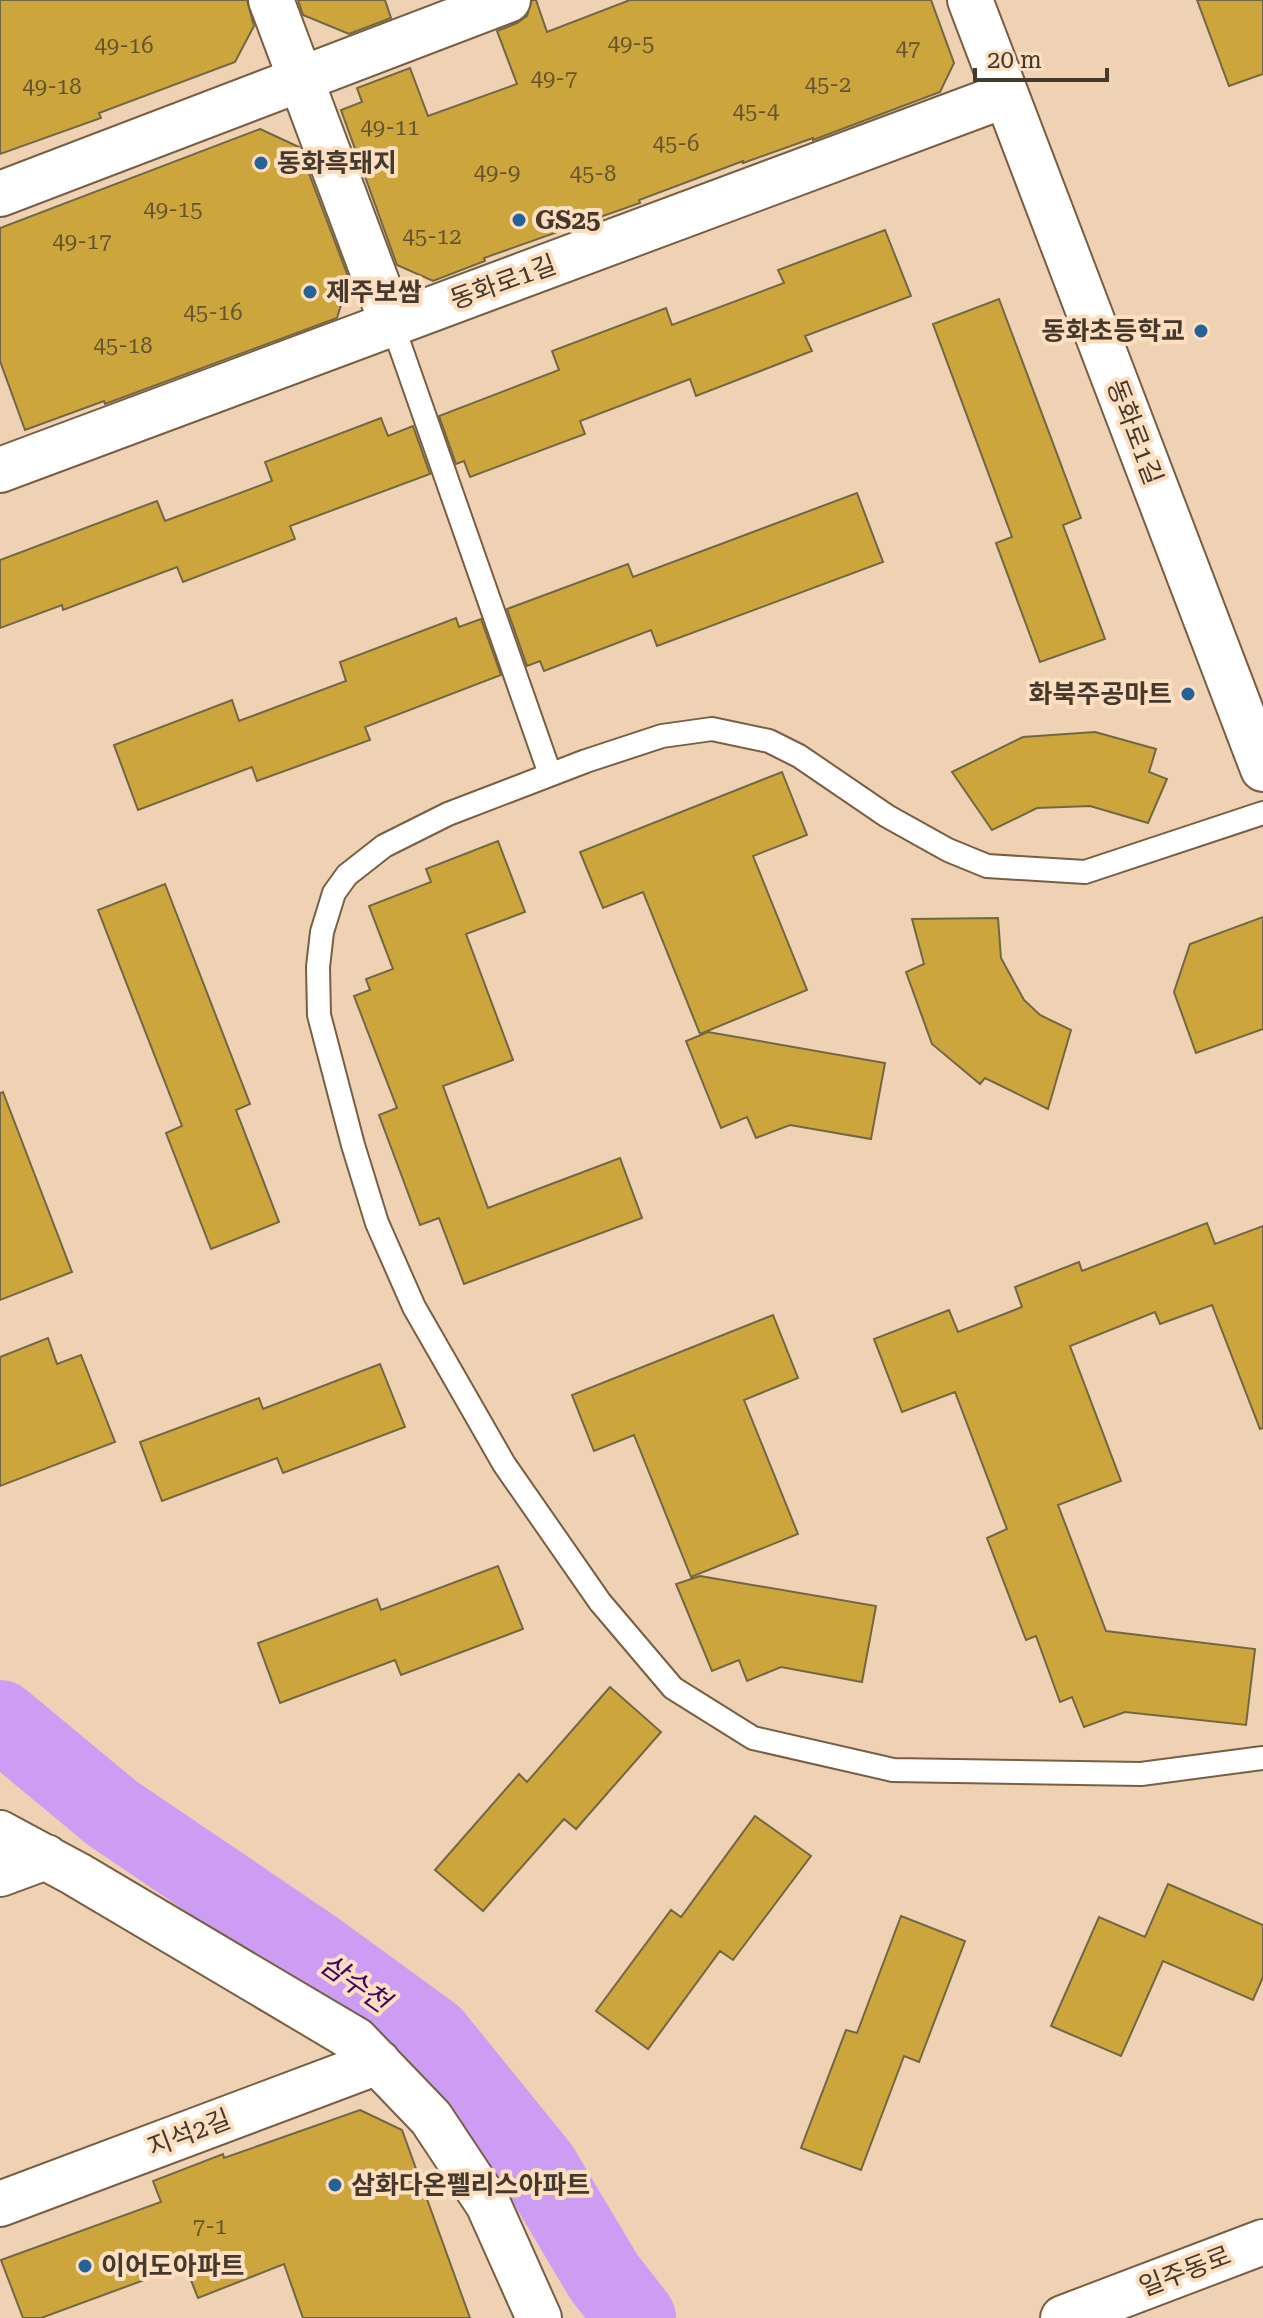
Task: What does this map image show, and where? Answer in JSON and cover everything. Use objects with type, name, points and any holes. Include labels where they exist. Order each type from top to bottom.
[{"type":"street","points":[[271,0],[392,323]]},
{"type":"street","points":[[0,194],[508,0]]},
{"type":"street","name":"동화로1길","points":[[970,0],[1263,769]]},
{"type":"street","name":"동화로1길","points":[[0,470],[1006,95]]},
{"type":"street","points":[[0,1833],[356,2040],[431,2118],[488,2204],[539,2318]]},
{"type":"street","points":[[0,1874],[46,1857]]},
{"type":"street","name":"지석2길","points":[[0,2204],[378,2062]]},
{"type":"street","name":"일주동로","points":[[1063,2318],[1263,2242]]},
{"type":"lane","points":[[392,323],[550,774]]},
{"type":"lane","points":[[1263,813],[1085,872],[987,866],[948,850],[887,816],[799,756],[769,741],[712,729],[662,736],[550,774],[448,814],[384,846],[347,875],[334,893],[322,932],[318,967],[319,1015],[346,1120],[377,1223],[414,1307],[504,1464],[600,1602],[673,1688],[753,1738],[893,1770],[1141,1774],[1263,1758]]},
{"type":"building","points":[[0,0],[247,0],[254,26],[235,62],[99,113],[101,118],[0,154]]},
{"type":"building","points":[[298,0],[385,0],[391,18],[349,34],[303,15]]},
{"type":"building","points":[[532,0],[536,0],[547,32],[630,0],[931,0],[954,63],[940,92],[813,140],[743,161],[639,200],[640,203],[484,258],[485,261],[433,281],[397,265],[341,110],[362,102],[357,88],[410,68],[428,116],[517,84],[497,31],[527,16]]},
{"type":"building","points":[[1197,0],[1263,0],[1263,74],[1229,86]]},
{"type":"building","points":[[260,129],[299,147],[349,279],[337,318],[105,404],[104,401],[25,430],[0,361],[0,228]]},
{"type":"building","points":[[885,230],[911,296],[805,336],[812,351],[696,396],[690,379],[580,421],[585,434],[470,477],[464,461],[456,464],[439,416],[559,370],[552,351],[666,308],[672,325],[784,283],[778,270]]},
{"type":"building","points":[[999,299],[1081,518],[1063,525],[1105,639],[1040,662],[996,543],[1012,537],[933,324]]},
{"type":"building","points":[[381,418],[388,436],[413,426],[430,474],[290,526],[295,539],[183,582],[177,567],[63,610],[62,605],[0,628],[0,560],[157,501],[165,521],[272,481],[265,462]]},
{"type":"building","points":[[857,493],[883,562],[657,646],[651,630],[544,671],[540,661],[527,666],[507,609],[628,564],[633,577]]},
{"type":"building","points":[[456,618],[459,627],[481,619],[501,675],[365,727],[370,740],[257,781],[252,767],[138,810],[114,745],[232,700],[239,721],[346,681],[340,662]]},
{"type":"building","points":[[1095,732],[1156,749],[1149,772],[1167,779],[1148,823],[1090,806],[1037,808],[992,830],[952,772],[1023,737]]},
{"type":"building","points":[[782,772],[807,835],[753,856],[807,990],[700,1034],[643,892],[603,908],[580,852]]},
{"type":"building","points":[[498,841],[525,912],[466,934],[513,1060],[443,1086],[488,1208],[620,1158],[642,1218],[464,1284],[439,1218],[420,1225],[379,1115],[397,1108],[354,996],[370,990],[366,979],[393,969],[369,906],[431,882],[426,869]]},
{"type":"building","points":[[165,884],[250,1104],[236,1110],[279,1222],[211,1249],[166,1133],[182,1126],[98,910]]},
{"type":"building","points":[[1263,917],[1263,1029],[1196,1053],[1174,992],[1190,944]]},
{"type":"building","points":[[998,918],[1001,958],[1024,1000],[1040,1015],[1071,1030],[1048,1109],[985,1078],[980,1084],[932,1044],[906,972],[924,964],[912,919]]},
{"type":"building","points":[[708,1032],[885,1063],[871,1139],[790,1125],[756,1138],[747,1117],[721,1128],[686,1041]]},
{"type":"building","points":[[3,1092],[72,1272],[0,1300],[0,1093]]},
{"type":"building","points":[[1207,1223],[1215,1244],[1263,1226],[1263,1428],[1260,1429],[1212,1305],[1160,1324],[1155,1312],[1070,1346],[1121,1481],[1058,1505],[1106,1631],[1255,1649],[1246,1725],[1125,1712],[1084,1727],[1072,1697],[1060,1702],[1036,1636],[1026,1640],[987,1538],[1007,1529],[955,1392],[902,1412],[874,1339],[949,1310],[958,1332],[1022,1307],[1015,1287],[1079,1262],[1082,1271]]},
{"type":"building","points":[[773,1315],[798,1378],[744,1400],[798,1534],[691,1577],[634,1435],[594,1451],[572,1395]]},
{"type":"building","points":[[48,1338],[57,1364],[81,1355],[115,1442],[0,1486],[0,1357]]},
{"type":"building","points":[[380,1364],[405,1427],[283,1473],[277,1458],[162,1501],[140,1442],[259,1398],[263,1409]]},
{"type":"building","points":[[498,1566],[523,1629],[401,1675],[395,1660],[280,1703],[258,1643],[377,1599],[381,1610]]},
{"type":"building","points":[[700,1576],[876,1606],[862,1682],[781,1667],[747,1681],[739,1660],[712,1671],[676,1584]]},
{"type":"building","points":[[610,1687],[661,1732],[576,1829],[564,1819],[483,1911],[435,1870],[519,1774],[527,1782]]},
{"type":"building","points":[[755,1816],[811,1856],[733,1960],[720,1951],[648,2049],[596,2011],[671,1910],[681,1917]]},
{"type":"building","points":[[1168,1884],[1263,1925],[1263,1977],[1253,2000],[1163,1961],[1121,2056],[1051,2026],[1099,1917],[1145,1937]]},
{"type":"building","points":[[901,1916],[965,1941],[919,2062],[904,2056],[861,2170],[801,2148],[846,2030],[857,2033]]},
{"type":"building","points":[[360,2110],[402,2130],[470,2318],[303,2318],[284,2264],[198,2298],[185,2265],[41,2318],[23,2318],[1,2260],[161,2202],[153,2181],[223,2154],[224,2158]]},
{"type":"waterway","name":"삼수천","points":[[0,1720],[112,1813],[314,1950],[432,2036],[539,2168],[604,2277],[636,2318]]},
{"type":"place","name":"동화흑돼지","points":[[261,163]]},
{"type":"place","name":"GS25","points":[[519,220]]},
{"type":"place","name":"제주보쌈","points":[[310,292]]},
{"type":"place","name":"동화초등학교","points":[[1201,331]]},
{"type":"place","name":"화북주공마트","points":[[1188,694]]},
{"type":"place","name":"삼화다온펠리스아파트","points":[[335,2185]]},
{"type":"place","name":"이어도아파트","points":[[85,2266]]}]
